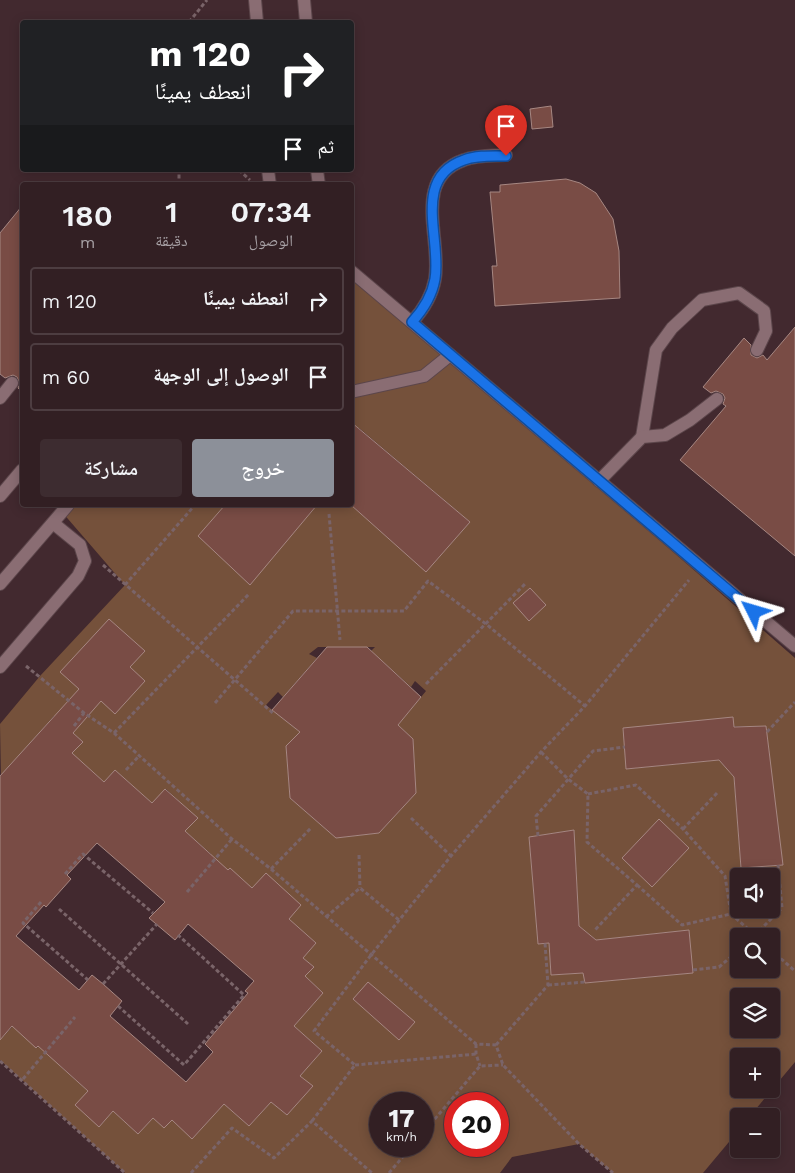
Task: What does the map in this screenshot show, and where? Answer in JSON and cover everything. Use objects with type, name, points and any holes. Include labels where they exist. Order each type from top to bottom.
[{"type":"lane","points":[[255,0],[257,20]]},
{"type":"lane","points":[[304,0],[306,20]]},
{"type":"lane","points":[[412,322],[427,303],[435,280],[436,256],[431,203],[436,184],[448,169],[456,163],[475,158],[506,156]]},
{"type":"lane","points":[[354,274],[795,646]]},
{"type":"lane","points":[[600,481],[642,437],[656,350],[672,328],[702,300],[739,293],[764,311],[766,331],[757,350]]},
{"type":"lane","points":[[354,391],[424,376],[450,355]]},
{"type":"lane","points":[[0,398],[12,383]]},
{"type":"lane","points":[[642,437],[665,435],[690,420],[717,399]]},
{"type":"lane","points":[[0,496],[20,472]]},
{"type":"lane","points":[[0,584],[66,507]]},
{"type":"lane","points":[[0,667],[78,576],[85,561],[80,545],[52,522]]},
{"type":"path","points":[[191,20],[207,0]]},
{"type":"path","points":[[241,172],[252,182]]},
{"type":"path","points":[[125,585],[193,507]]},
{"type":"path","points":[[329,514],[340,640]]},
{"type":"path","points":[[80,545],[274,714]]},
{"type":"path","points":[[476,1054],[355,1065],[314,1030],[371,955],[451,856],[541,752],[585,706],[700,566]]},
{"type":"path","points":[[215,703],[293,611],[404,611],[428,581],[486,624],[585,706]]},
{"type":"path","points":[[426,684],[525,584]]},
{"type":"path","points":[[114,734],[249,594]]},
{"type":"path","points":[[11,654],[84,713],[114,734],[232,839],[271,869],[326,918],[476,1044],[496,1045]]},
{"type":"path","points":[[767,732],[795,702]]},
{"type":"path","points":[[74,726],[84,713]]},
{"type":"path","points":[[538,836],[536,816],[593,751],[625,748]]},
{"type":"path","points":[[541,752],[568,779],[588,794],[636,785],[683,829],[725,876],[730,908]]},
{"type":"path","points":[[126,770],[139,756]]},
{"type":"path","points":[[683,829],[717,793]]},
{"type":"path","points":[[588,794],[587,842],[682,925],[730,914]]},
{"type":"path","points":[[411,818],[451,856]]},
{"type":"path","points":[[271,869],[311,828]]},
{"type":"path","points":[[187,892],[232,839]]},
{"type":"path","points":[[65,874],[83,854],[153,914]]},
{"type":"path","points":[[359,855],[360,888],[399,920]]},
{"type":"path","points":[[763,928],[782,908],[778,865]]},
{"type":"path","points":[[595,930],[637,885]]},
{"type":"path","points":[[326,918],[360,888]]},
{"type":"path","points":[[41,902],[23,923],[88,980]]},
{"type":"path","points":[[58,909],[188,1024]]},
{"type":"path","points":[[735,918],[746,928]]},
{"type":"path","points":[[103,984],[157,924]]},
{"type":"path","points":[[118,1006],[184,1064],[244,995],[178,935]]},
{"type":"path","points":[[545,944],[548,985]]},
{"type":"path","points":[[692,970],[719,967],[730,958]]},
{"type":"path","points":[[780,958],[795,971]]},
{"type":"path","points":[[496,1045],[548,985],[585,982]]},
{"type":"path","points":[[23,1079],[75,1017]]},
{"type":"path","points":[[476,1044],[476,1054],[480,1066]]},
{"type":"path","points":[[496,1045],[502,1065],[579,1144],[613,1173]]},
{"type":"path","points":[[0,1061],[23,1079],[125,1173]]},
{"type":"path","points":[[190,1173],[232,1128],[274,1158],[312,1121],[355,1065]]},
{"type":"path","points":[[434,1120],[480,1066],[502,1065]]},
{"type":"path","points":[[312,1121],[372,1173]]},
{"type":"path","points":[[389,1173],[403,1157]]},
{"type":"shaded area","points":[[354,275],[795,658],[795,1062],[780,1080],[780,1048],[730,1048],[730,1098],[765,1098],[757,1108],[730,1108],[730,1141],[703,1173],[613,1173],[579,1144],[512,1157],[500,1173],[125,1173],[0,1060],[0,1040],[13,1026],[37,1048],[69,1012],[60,1066],[88,1091],[99,1127],[113,1111],[138,1134],[153,1118],[164,1128],[172,1120],[193,1138],[224,1104],[249,1126],[271,1102],[287,1115],[312,1087],[300,1076],[322,1051],[294,1026],[323,993],[305,976],[314,967],[303,958],[316,943],[252,888],[199,902],[182,887],[211,854],[185,831],[197,818],[166,789],[152,803],[115,770],[104,782],[85,765],[78,772],[65,760],[82,741],[54,716],[1,776],[0,724],[40,676],[125,585],[62,512],[66,507],[226,507],[249,584],[315,507],[353,507],[426,571],[470,522],[359,428],[354,429]],"holes":[[[318,647],[375,647],[371,651],[411,687],[415,681],[426,691],[398,725],[413,739],[416,793],[379,833],[336,838],[290,798],[286,746],[300,732],[266,705],[278,692],[283,697],[317,658],[309,654]],[[766,726],[782,865],[741,868],[734,777],[719,760],[627,769],[623,728]],[[574,830],[579,926],[596,940],[689,930],[692,973],[585,983],[584,973],[551,975],[549,943],[538,944],[529,837]]]},
{"type":"building","points":[[551,106],[553,127],[532,129],[530,109]]},
{"type":"building","points":[[566,179],[580,183],[596,193],[613,219],[619,251],[620,298],[495,306],[492,266],[497,266],[490,192],[500,192],[500,185]]},
{"type":"building","points":[[20,208],[20,384],[17,377],[13,375],[5,378],[0,374],[0,233]]},
{"type":"building","points":[[795,327],[795,556],[680,460],[726,406],[723,404],[725,398],[723,394],[716,391],[711,393],[703,387],[744,338],[751,345],[751,355],[757,358],[763,355],[767,360]]},
{"type":"building","points":[[354,425],[470,522],[426,572],[353,507]]},
{"type":"building","points":[[223,507],[315,507],[250,585],[198,536]]},
{"type":"building","points":[[530,588],[546,605],[529,621],[513,603]]},
{"type":"building","points":[[109,619],[145,651],[130,667],[145,681],[115,714],[101,701],[73,733],[83,742],[72,753],[104,782],[115,770],[152,803],[165,789],[198,818],[185,831],[228,870],[230,868],[252,888],[266,873],[301,905],[289,919],[316,943],[303,958],[314,967],[305,976],[323,993],[294,1026],[322,1051],[300,1076],[313,1086],[287,1115],[271,1102],[249,1126],[224,1104],[192,1139],[172,1120],[164,1128],[153,1118],[138,1134],[113,1111],[99,1127],[75,1105],[88,1091],[38,1046],[36,1048],[12,1026],[0,1040],[0,776],[79,689],[60,672]],"holes":[[[97,843],[165,902],[149,918],[175,940],[188,924],[254,981],[245,991],[248,993],[205,1044],[213,1052],[186,1082],[110,1016],[122,1001],[103,984],[92,975],[79,990],[16,936],[71,879],[67,875]]]},
{"type":"building","points":[[327,647],[367,647],[421,697],[398,725],[413,739],[416,793],[379,833],[336,838],[290,798],[286,746],[300,732],[272,710]]},
{"type":"building","points":[[733,717],[734,727],[766,726],[783,865],[741,868],[734,777],[719,760],[626,769],[623,728]]},
{"type":"building","points":[[659,819],[689,848],[652,887],[622,858]]},
{"type":"building","points":[[574,830],[579,926],[596,940],[689,930],[693,973],[585,983],[583,973],[551,975],[549,943],[538,944],[529,837]]},
{"type":"building","points":[[368,982],[415,1022],[399,1040],[353,999]]},
{"type":"route","points":[[506,156],[466,159],[456,163],[441,176],[436,184],[432,193],[431,203],[436,256],[435,280],[427,303],[412,322],[754,612]]}]
